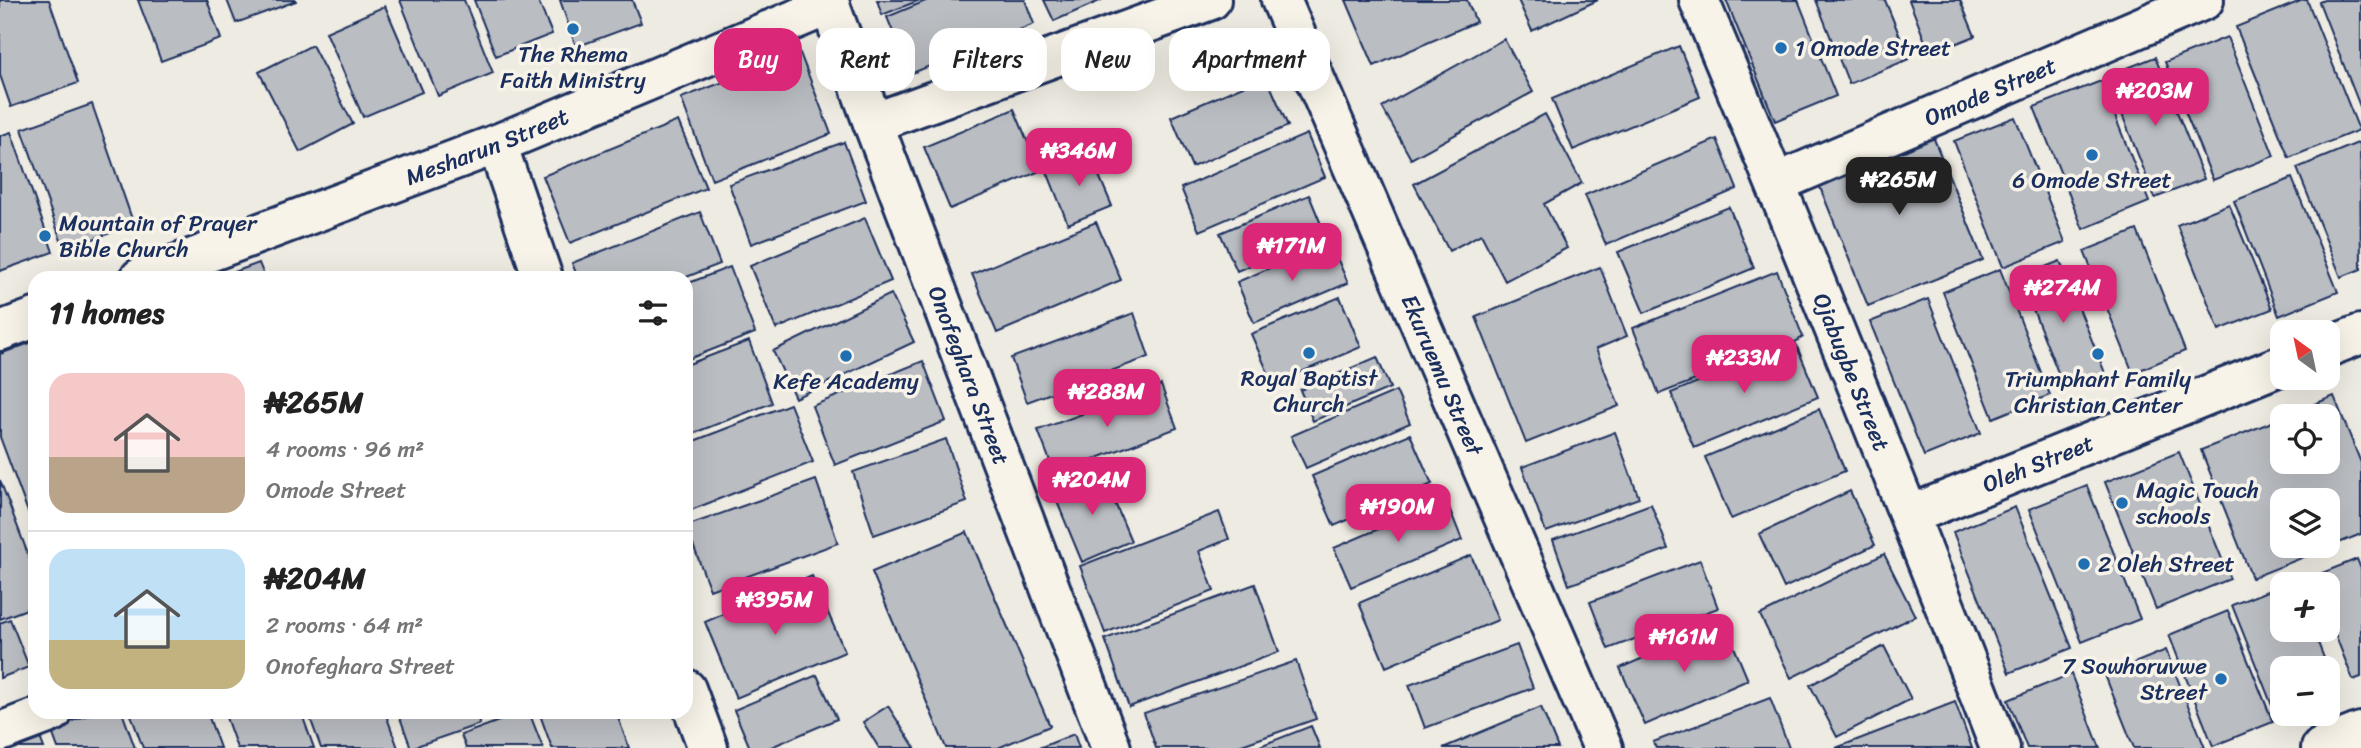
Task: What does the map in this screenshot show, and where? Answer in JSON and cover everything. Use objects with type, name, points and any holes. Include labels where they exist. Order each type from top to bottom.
[{"type":"street","points":[[873,123],[1211,0]]},
{"type":"street","name":"Ekuruemu Street","points":[[1281,0],[1603,748]]},
{"type":"street","name":"Ojabugbe Street","points":[[1699,0],[1910,515],[2000,748]]},
{"type":"street","name":"Omode Street","points":[[1776,183],[2204,0]]},
{"type":"street","name":"Onofeghara Street","points":[[829,2],[1111,748]]},
{"type":"street","name":"Mesharun Street","points":[[159,271],[498,144],[829,2]]},
{"type":"street","points":[[498,144],[541,271]]},
{"type":"street","points":[[0,331],[28,321]]},
{"type":"street","points":[[2340,342],[2361,334]]},
{"type":"street","name":"Oleh Street","points":[[1910,515],[2270,370]]},
{"type":"street","points":[[693,708],[708,748]]},
{"type":"street","points":[[0,732],[34,719]]},
{"type":"street","points":[[2321,748],[2361,732]]},
{"type":"building","points":[[0,0],[49,0],[78,83],[11,107],[0,75]]},
{"type":"building","points":[[138,0],[207,0],[221,39],[161,61]]},
{"type":"building","points":[[227,0],[296,0],[296,1],[236,23]]},
{"type":"building","points":[[400,0],[464,0],[493,73],[438,96]]},
{"type":"building","points":[[474,0],[538,0],[552,34],[496,56]]},
{"type":"building","points":[[560,0],[632,0],[641,23],[576,47]]},
{"type":"building","points":[[877,0],[920,0],[882,15]]},
{"type":"building","points":[[928,0],[1025,0],[1034,24],[1024,28],[929,28],[929,66],[915,72],[915,28],[891,28],[887,17]]},
{"type":"building","points":[[1044,0],[1102,0],[1054,21]]},
{"type":"building","points":[[1346,0],[1467,0],[1476,22],[1374,66]]},
{"type":"building","points":[[1518,0],[1598,0],[1532,31]]},
{"type":"building","name":"1 Omode Street","points":[[1726,0],[1798,0],[1836,96],[1775,121]]},
{"type":"building","points":[[1816,0],[1885,0],[1909,59],[1849,84]]},
{"type":"building","points":[[1909,0],[1960,0],[1975,36],[1930,54]]},
{"type":"building","points":[[2307,0],[2359,130],[2289,158],[2236,27]]},
{"type":"building","points":[[2361,0],[2361,109],[2319,2]]},
{"type":"building","points":[[385,6],[422,92],[363,117],[326,32]]},
{"type":"building","points":[[2227,37],[2274,156],[2213,180],[2165,62]]},
{"type":"building","points":[[1504,39],[1533,92],[1411,159],[1382,107]]},
{"type":"building","points":[[312,45],[353,124],[300,152],[259,72]]},
{"type":"building","points":[[1679,46],[1700,97],[1573,150],[1552,99]]},
{"type":"building","points":[[2155,57],[2204,179],[2155,198],[2107,76]]},
{"type":"building","points":[[802,58],[831,134],[712,180],[681,98],[714,86],[714,91],[802,91]]},
{"type":"building","name":"6 Omode Street","points":[[2101,81],[2149,202],[2083,229],[2034,107]]},
{"type":"building","points":[[1231,91],[1273,91],[1288,126],[1192,167],[1171,117]]},
{"type":"building","points":[[92,104],[134,225],[64,249],[22,129]]},
{"type":"building","points":[[1014,109],[1040,171],[950,209],[924,147]]},
{"type":"building","points":[[1545,114],[1582,183],[1544,204],[1567,248],[1505,281],[1481,234],[1449,251],[1414,184]]},
{"type":"building","points":[[2015,117],[2065,242],[2003,267],[1954,141]]},
{"type":"building","points":[[678,121],[706,188],[570,243],[543,176]]},
{"type":"building","points":[[1930,129],[1983,260],[1868,306],[1815,175]]},
{"type":"building","points":[[11,132],[53,252],[0,271],[0,136]]},
{"type":"building","points":[[1307,134],[1325,177],[1199,231],[1181,188]]},
{"type":"building","points":[[1717,139],[1737,189],[1606,245],[1585,195]]},
{"type":"building","points":[[844,142],[866,201],[751,244],[729,184]]},
{"type":"building","points":[[2360,142],[2361,269],[2341,277],[2297,168]]},
{"type":"building","points":[[1089,152],[1112,206],[1068,224],[1046,169]]},
{"type":"building","points":[[2292,178],[2338,292],[2279,316],[2234,201]]},
{"type":"building","points":[[1309,195],[1325,234],[1237,271],[1220,233]]},
{"type":"building","points":[[2229,204],[2272,309],[2219,330],[2177,225]]},
{"type":"building","points":[[1729,207],[1754,268],[1644,313],[1618,252]]},
{"type":"building","points":[[700,212],[720,264],[693,274],[693,271],[575,271],[572,263]]},
{"type":"building","points":[[865,218],[891,281],[776,329],[750,266]]},
{"type":"building","points":[[1096,222],[1121,280],[997,333],[972,274]]},
{"type":"building","points":[[2137,230],[2185,351],[2133,373],[2084,251]]},
{"type":"building","points":[[1330,242],[1348,283],[1254,323],[1237,282]]},
{"type":"building","points":[[2060,261],[2105,373],[2065,390],[2020,277]]},
{"type":"building","points":[[259,263],[262,271],[237,271]]},
{"type":"building","points":[[730,267],[755,333],[693,357],[693,281]]},
{"type":"building","points":[[1600,267],[1627,336],[1596,349],[1619,406],[1526,443],[1476,317]]},
{"type":"building","points":[[2000,269],[2050,395],[1993,418],[1943,292]]},
{"type":"building","points":[[1777,271],[1803,337],[1659,394],[1633,328]]},
{"type":"building","points":[[891,294],[914,342],[795,398],[773,351]]},
{"type":"building","points":[[1340,297],[1361,347],[1273,384],[1251,334]]},
{"type":"building","points":[[1928,299],[1981,433],[1924,456],[1870,322]]},
{"type":"building","points":[[1134,313],[1149,357],[1027,402],[1011,358]]},
{"type":"building","points":[[749,341],[772,403],[693,433],[693,362]]},
{"type":"building","points":[[1795,342],[1818,397],[1694,448],[1671,393]]},
{"type":"building","points":[[28,344],[28,512],[0,437],[0,354]]},
{"type":"building","points":[[1377,357],[1390,388],[1313,421],[1300,390]]},
{"type":"building","points":[[923,361],[946,421],[835,465],[812,406]]},
{"type":"building","points":[[1161,385],[1177,428],[1055,474],[1038,430]]},
{"type":"building","points":[[1396,391],[1410,423],[1306,468],[1291,436]]},
{"type":"building","points":[[2334,396],[2337,404],[2314,404]]},
{"type":"building","points":[[790,404],[813,462],[693,509],[693,441]]},
{"type":"building","points":[[1819,409],[1845,471],[1731,519],[1705,457]]},
{"type":"building","points":[[2340,411],[2361,463],[2361,534],[2340,542],[2340,488],[2270,488],[2270,558],[2302,558],[2252,578],[2201,450],[2270,423],[2270,474],[2340,474]]},
{"type":"building","points":[[1615,432],[1639,498],[1546,532],[1522,467]]},
{"type":"building","points":[[1410,434],[1432,484],[1334,526],[1312,476]]},
{"type":"building","points":[[946,439],[967,502],[874,535],[853,472]]},
{"type":"building","points":[[2179,452],[2230,579],[2156,609],[2105,482]]},
{"type":"building","points":[[1102,472],[1131,541],[1082,562],[1053,492]]},
{"type":"building","points":[[0,480],[28,554],[28,609],[0,619]]},
{"type":"building","points":[[816,480],[838,543],[710,590],[693,545],[693,524]]},
{"type":"building","name":"2 Oleh Street","points":[[2087,486],[2140,619],[2082,642],[2029,509]]},
{"type":"building","points":[[1850,491],[1875,545],[1784,588],[1759,534]]},
{"type":"building","points":[[1446,500],[1462,540],[1351,587],[1334,548]]},
{"type":"building","points":[[1651,504],[1668,549],[1569,585],[1553,540]]},
{"type":"building","points":[[2015,507],[2072,648],[2009,673],[1953,532]]},
{"type":"building","points":[[1219,512],[1229,539],[1199,551],[1214,591],[1105,633],[1080,566]]},
{"type":"building","points":[[967,532],[1050,726],[998,748],[946,748],[872,572]]},
{"type":"building","points":[[1884,554],[1915,616],[1791,678],[1760,615]]},
{"type":"building","points":[[1471,555],[1498,620],[1386,667],[1359,603]]},
{"type":"building","points":[[2357,559],[2361,569],[2361,677],[2353,680],[2338,642],[2340,572],[2324,572]]},
{"type":"building","points":[[1700,560],[1718,608],[1608,649],[1590,602]]},
{"type":"building","points":[[812,576],[845,652],[736,698],[705,622]]},
{"type":"building","points":[[1255,584],[1279,652],[1129,707],[1105,639]]},
{"type":"building","points":[[2270,590],[2270,642],[2318,642],[2323,656],[2270,656],[2270,700],[2232,605]]},
{"type":"building","name":"7 Sowhoruvwe Street","points":[[2228,611],[2270,715],[2270,723],[2213,746],[2169,635]]},
{"type":"building","points":[[10,619],[28,667],[0,678],[0,623]]},
{"type":"building","points":[[1724,623],[1748,680],[1645,725],[1620,668]]},
{"type":"building","points":[[1517,645],[1533,688],[1425,728],[1409,685]]},
{"type":"building","points":[[1884,646],[1911,699],[1837,737],[1810,685]]},
{"type":"building","points":[[2166,650],[2205,748],[2134,748],[2105,675]]},
{"type":"building","points":[[1296,661],[1316,719],[1233,748],[1156,748],[1144,713]]},
{"type":"building","points":[[2071,674],[2100,748],[2027,748],[2008,700]]},
{"type":"building","points":[[817,675],[837,719],[769,748],[750,748],[734,710]]},
{"type":"building","points":[[1770,698],[1789,748],[1656,748],[1653,742]]},
{"type":"building","points":[[1955,702],[1972,748],[1836,748]]},
{"type":"building","points":[[888,706],[915,748],[879,748],[863,722]]},
{"type":"building","points":[[1541,707],[1558,748],[1443,748]]},
{"type":"building","points":[[77,719],[125,719],[135,748],[58,748],[51,729]]},
{"type":"building","points":[[133,719],[210,719],[220,748],[143,748]]},
{"type":"building","points":[[227,719],[304,719],[314,748],[237,748]]},
{"type":"building","points":[[311,719],[388,719],[398,748],[321,748]]},
{"type":"building","points":[[401,719],[478,719],[480,724],[411,748]]},
{"type":"building","points":[[504,719],[532,719],[543,748],[466,748],[461,735]]},
{"type":"building","points":[[542,719],[619,719],[629,748],[552,748]]},
{"type":"building","points":[[1311,726],[1320,748],[1255,748]]},
{"type":"building","points":[[1074,734],[1079,748],[1039,748]]},
{"type":"building","points":[[39,735],[44,748],[4,748]]},
{"type":"place","name":"The Rhema Faith Ministry","points":[[573,29]]},
{"type":"place","name":"1 Omode Street","points":[[1781,48]]},
{"type":"place","name":"6 Omode Street","points":[[2092,155]]},
{"type":"place","name":"Mountain of Prayer Bible Church","points":[[45,236]]},
{"type":"place","name":"Royal Baptist Church","points":[[1309,353]]},
{"type":"place","name":"Triumphant Family Christian Center","points":[[2098,354]]},
{"type":"place","name":"Kefe Academy","points":[[846,356]]},
{"type":"place","name":"Magic Touch schools","points":[[2122,503]]},
{"type":"place","name":"2 Oleh Street","points":[[2084,564]]},
{"type":"place","name":"7 Sowhoruvwe Street","points":[[2221,679]]}]
